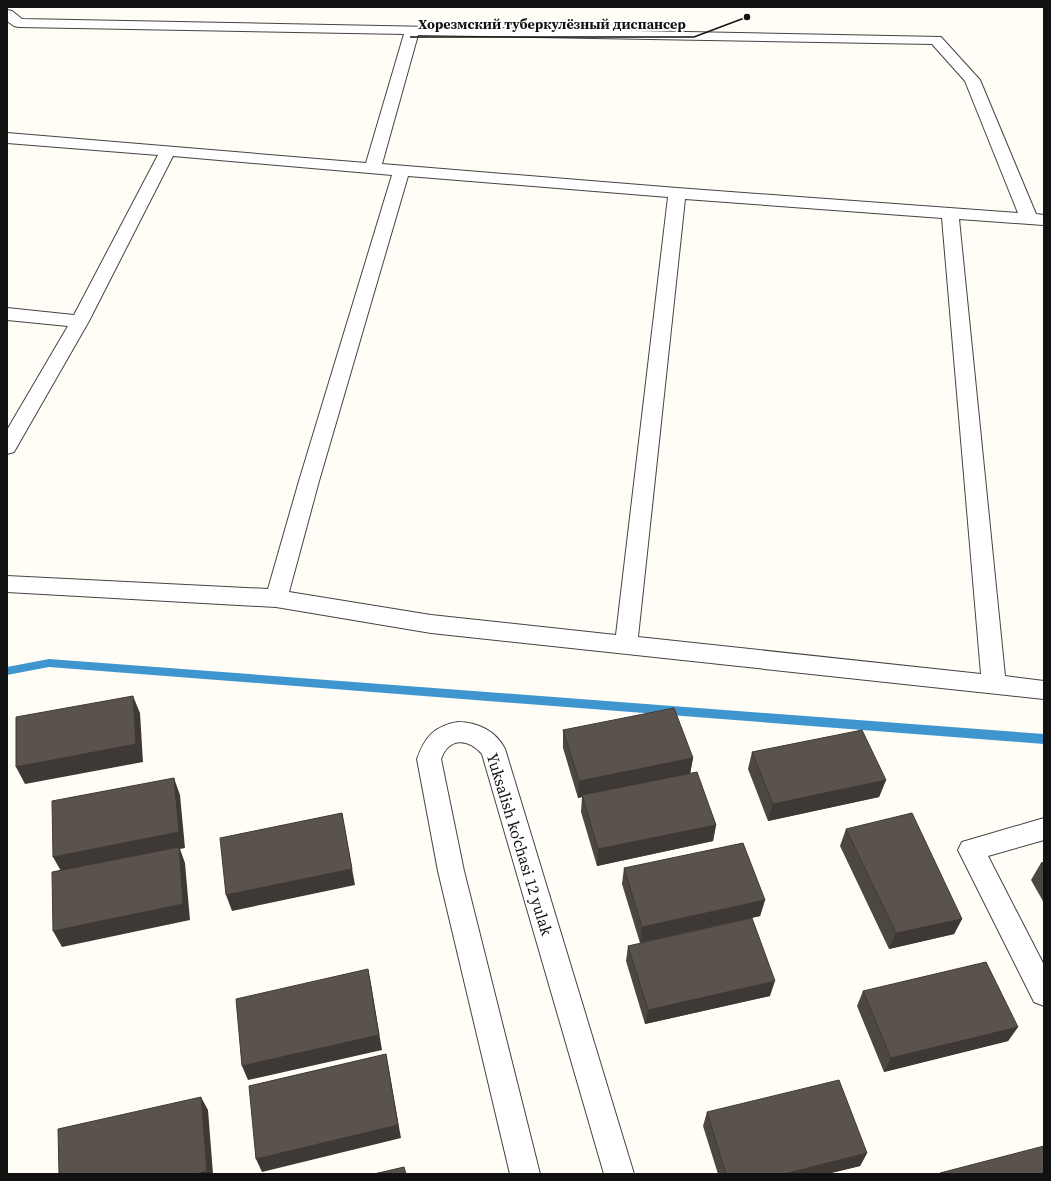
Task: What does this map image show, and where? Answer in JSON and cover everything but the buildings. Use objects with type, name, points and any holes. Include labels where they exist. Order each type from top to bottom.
[{"type":"street","points":[[7,14],[19,23],[936,40],[972,80],[1037,219],[677,193],[7,138]]},
{"type":"street","points":[[373,168],[412,31]]},
{"type":"street","points":[[7,447],[80,321],[168,151]]},
{"type":"street","points":[[276,598],[309,481],[402,170]]},
{"type":"street","points":[[626,645],[677,193]]},
{"type":"street","points":[[950,213],[994,685]]},
{"type":"street","points":[[7,314],[80,321]]},
{"type":"street","points":[[7,584],[276,598],[431,624],[1044,690]]},
{"type":"street","name":"Yuksalish ko'chasi 12 yulak","points":[[525,1174],[451,871],[429,759],[433,749],[439,742],[445,736],[454,732],[463,731],[475,734],[488,742],[493,749],[619,1174]]},
{"type":"street","points":[[1044,829],[971,850],[1044,993]]},
{"type":"waterway","points":[[7,671],[49,663],[1044,739]]},
{"type":"place","name":"Хорезмский туберкулёзный диспансер","points":[[747,17]]}]
